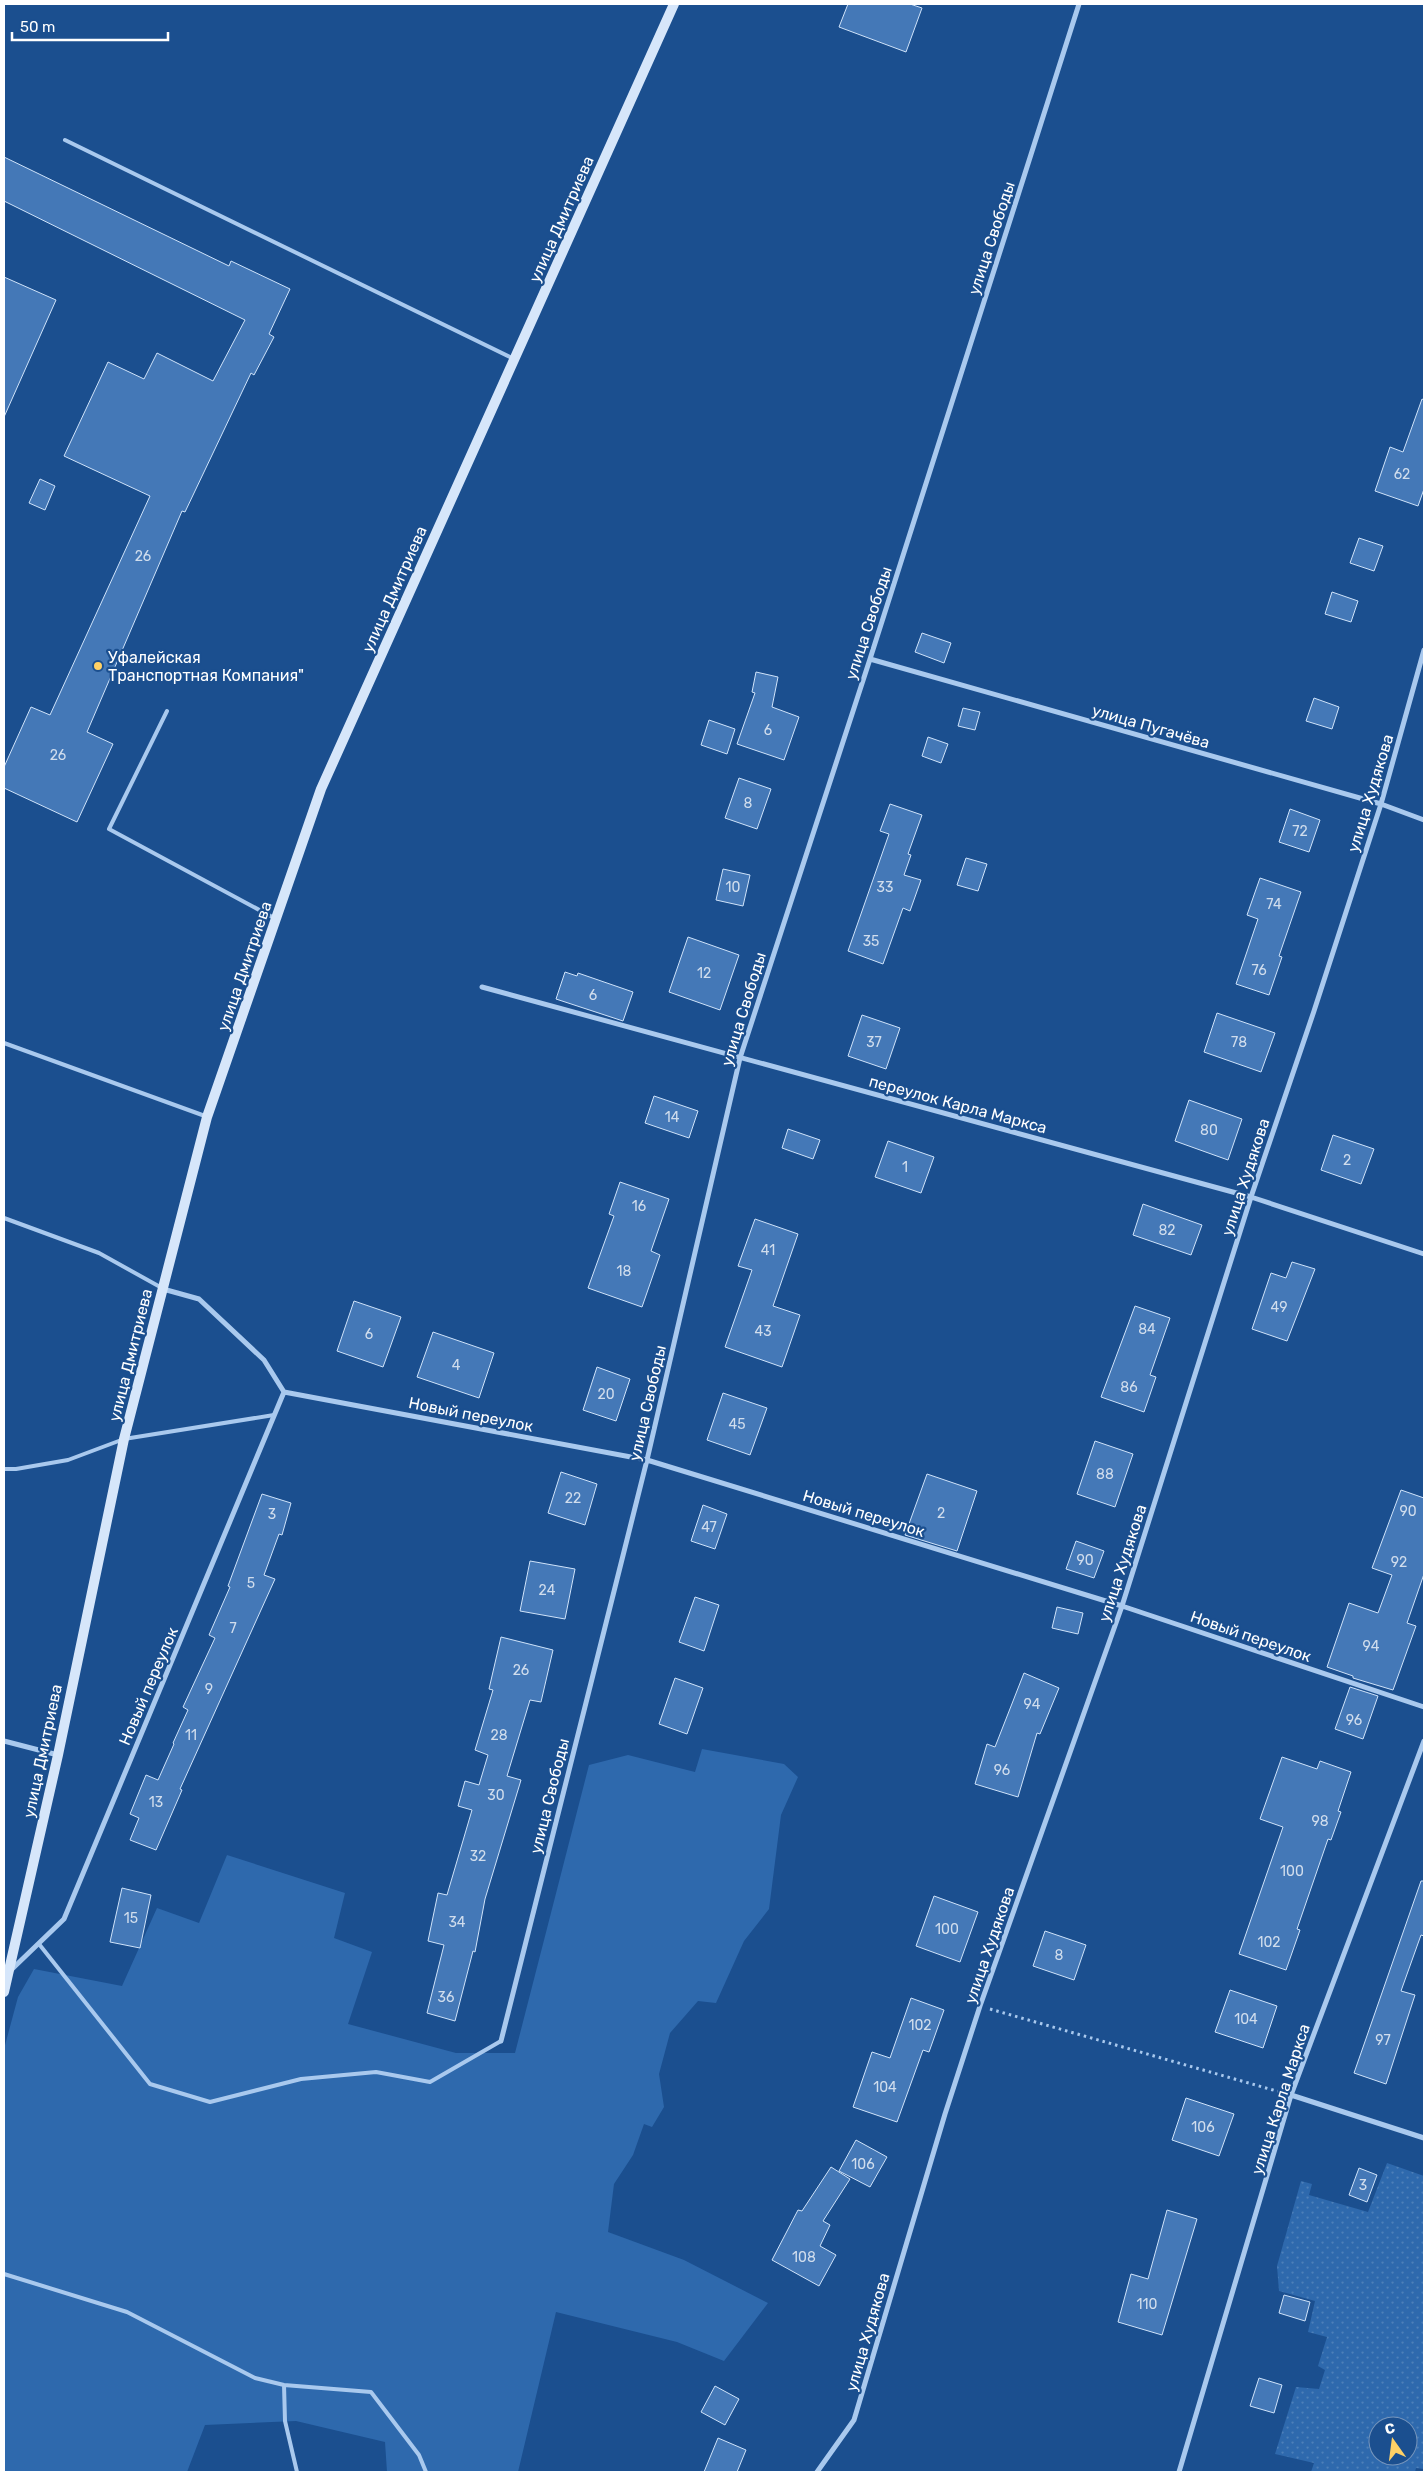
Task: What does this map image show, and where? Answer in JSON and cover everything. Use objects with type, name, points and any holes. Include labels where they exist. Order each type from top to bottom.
[{"type":"street","name":"улица Дмитриева","points":[[4,1992],[58,1755],[124,1440],[208,1117],[321,789],[674,4]]},
{"type":"street","name":"улица Свободы","points":[[501,2040],[647,1460],[740,1058],[870,659],[1079,4]]},
{"type":"street","name":"улица Худякова","points":[[817,2472],[854,2420],[945,2114],[980,2006],[1122,1606],[1250,1197],[1314,1011],[1381,804],[1424,650]]},
{"type":"street","name":"улица Пугачёва","points":[[870,659],[1381,804],[1424,820]]},
{"type":"street","name":"переулок Карла Маркса","points":[[482,987],[1250,1197],[1424,1254]]},
{"type":"street","points":[[162,1288],[199,1299],[264,1360],[284,1392]]},
{"type":"street","name":"Новый переулок","points":[[8,1973],[64,1919],[284,1392],[647,1460],[1122,1606],[1424,1708]]},
{"type":"street","points":[[4,1741],[58,1755]]},
{"type":"street","name":"улица Карла Маркса","points":[[1179,2472],[1291,2095],[1424,1741]]},
{"type":"street","points":[[1291,2095],[1424,2138]]},
{"type":"lane","points":[[65,140],[514,359]]},
{"type":"lane","points":[[167,711],[109,829],[276,919]]},
{"type":"lane","points":[[4,1043],[208,1117]]},
{"type":"lane","points":[[4,1218],[99,1253],[162,1288]]},
{"type":"lane","points":[[4,1469],[16,1469],[68,1460],[124,1440],[274,1415]]},
{"type":"lane","points":[[39,1944],[150,2084],[210,2102],[301,2080],[376,2072],[430,2082],[501,2040]]},
{"type":"lane","points":[[4,2274],[127,2312],[255,2378],[284,2385],[371,2392],[419,2455],[426,2472]]},
{"type":"lane","points":[[284,2385],[285,2421],[297,2472]]},
{"type":"path","points":[[980,2006],[1291,2095]]},
{"type":"shaded area","points":[[702,1749],[784,1764],[798,1777],[781,1815],[769,1909],[744,1941],[716,2003],[698,2001],[670,2033],[659,2074],[664,2107],[652,2127],[644,2124],[633,2155],[614,2184],[608,2232],[684,2260],[768,2303],[724,2361],[677,2342],[556,2312],[518,2472],[387,2472],[385,2442],[296,2421],[205,2425],[187,2472],[4,2472],[4,2049],[18,1997],[34,1969],[122,1986],[157,1908],[199,1923],[227,1855],[345,1893],[334,1938],[372,1952],[348,2024],[456,2053],[515,2053],[589,1765],[628,1755],[695,1772]]},
{"type":"shaded area","points":[[1387,2163],[1424,2176],[1424,2469],[1416,2468],[1415,2472],[1311,2472],[1314,2463],[1275,2454],[1296,2387],[1319,2389],[1325,2370],[1318,2366],[1327,2337],[1308,2332],[1315,2301],[1279,2291],[1277,2266],[1301,2181],[1312,2184],[1309,2195],[1368,2212]]},
{"type":"building","points":[[848,4],[910,4],[922,8],[906,52],[839,27]]},
{"type":"building","points":[[4,157],[229,266],[231,261],[290,289],[269,334],[274,337],[254,375],[251,373],[185,512],[182,511],[87,732],[113,744],[77,822],[4,788],[4,767],[31,707],[50,715],[150,496],[64,456],[108,362],[144,379],[157,353],[213,381],[245,320],[4,201]]},
{"type":"building","points":[[4,277],[56,300],[4,417]]},
{"type":"building","points":[[1422,399],[1424,400],[1424,489],[1418,506],[1375,491],[1390,447],[1403,452]]},
{"type":"building","points":[[40,479],[55,486],[45,510],[29,503]]},
{"type":"building","points":[[1359,538],[1383,546],[1374,571],[1350,563]]},
{"type":"building","points":[[1332,592],[1358,601],[1351,622],[1325,614]]},
{"type":"building","points":[[922,633],[951,643],[944,663],[915,652]]},
{"type":"building","points":[[756,672],[778,677],[772,707],[799,717],[784,760],[737,744],[755,693],[752,692]]},
{"type":"building","points":[[1314,698],[1339,707],[1332,729],[1306,721]]},
{"type":"building","points":[[963,708],[980,712],[975,730],[958,726]]},
{"type":"building","points":[[709,720],[735,729],[727,754],[701,745]]},
{"type":"building","points":[[928,737],[948,744],[941,763],[922,756]]},
{"type":"building","points":[[739,778],[771,789],[757,829],[725,818]]},
{"type":"building","points":[[890,804],[922,815],[908,854],[911,855],[904,875],[921,880],[910,911],[903,908],[883,964],[848,951],[889,834],[880,831]]},
{"type":"building","points":[[1290,809],[1320,820],[1309,852],[1279,842]]},
{"type":"building","points":[[966,858],[987,864],[978,891],[957,885]]},
{"type":"building","points":[[723,869],[750,875],[743,906],[716,900]]},
{"type":"building","points":[[1260,878],[1301,892],[1279,956],[1282,957],[1269,995],[1236,984],[1258,919],[1247,915]]},
{"type":"building","points":[[688,937],[739,955],[720,1010],[669,992]]},
{"type":"building","points":[[565,972],[577,976],[578,973],[633,992],[623,1021],[556,999]]},
{"type":"building","points":[[1217,1013],[1275,1033],[1261,1072],[1204,1052]]},
{"type":"building","points":[[862,1015],[900,1028],[886,1069],[848,1056]]},
{"type":"building","points":[[654,1096],[698,1111],[689,1138],[645,1123]]},
{"type":"building","points":[[1189,1100],[1242,1119],[1228,1160],[1175,1141]]},
{"type":"building","points":[[788,1129],[820,1140],[813,1159],[782,1148]]},
{"type":"building","points":[[1333,1135],[1374,1149],[1361,1184],[1321,1170]]},
{"type":"building","points":[[888,1141],[934,1157],[921,1193],[875,1177]]},
{"type":"building","points":[[620,1182],[669,1199],[651,1251],[660,1255],[642,1307],[588,1288],[614,1216],[609,1214]]},
{"type":"building","points":[[1143,1204],[1202,1225],[1191,1255],[1133,1235]]},
{"type":"building","points":[[755,1219],[798,1234],[773,1306],[800,1315],[782,1367],[725,1347],[752,1270],[738,1266]]},
{"type":"building","points":[[1292,1262],[1315,1269],[1287,1341],[1252,1329],[1271,1273],[1286,1278]]},
{"type":"building","points":[[354,1301],[401,1317],[383,1367],[337,1351]]},
{"type":"building","points":[[1135,1306],[1170,1318],[1150,1375],[1156,1377],[1144,1412],[1101,1397]]},
{"type":"building","points":[[433,1332],[494,1353],[479,1398],[417,1377]]},
{"type":"building","points":[[597,1367],[630,1379],[616,1421],[583,1410]]},
{"type":"building","points":[[723,1393],[767,1408],[750,1455],[707,1440]]},
{"type":"building","points":[[1095,1441],[1133,1454],[1115,1507],[1077,1494]]},
{"type":"building","points":[[561,1472],[597,1484],[585,1525],[548,1513]]},
{"type":"building","points":[[927,1474],[977,1491],[957,1551],[905,1535]]},
{"type":"building","points":[[1401,1490],[1424,1498],[1424,1574],[1407,1623],[1416,1626],[1393,1690],[1353,1678],[1353,1676],[1327,1667],[1349,1603],[1378,1613],[1392,1575],[1372,1568]]},
{"type":"building","points":[[262,1494],[291,1503],[282,1535],[279,1534],[264,1575],[275,1579],[180,1789],[182,1790],[156,1850],[130,1840],[139,1818],[130,1814],[146,1775],[158,1780],[174,1744],[188,1710],[183,1707],[215,1638],[209,1635],[230,1587],[228,1586]]},
{"type":"building","points":[[703,1505],[727,1514],[715,1549],[691,1541]]},
{"type":"building","points":[[1076,1541],[1104,1551],[1094,1578],[1066,1569]]},
{"type":"building","points":[[530,1561],[575,1569],[565,1619],[520,1611]]},
{"type":"building","points":[[695,1597],[719,1605],[704,1651],[679,1642]]},
{"type":"building","points":[[1057,1607],[1083,1613],[1078,1634],[1052,1628]]},
{"type":"building","points":[[501,1637],[553,1650],[541,1702],[530,1700],[507,1776],[521,1780],[485,1899],[475,1952],[473,1951],[455,2021],[427,2013],[444,1945],[428,1941],[438,1893],[447,1895],[472,1810],[458,1806],[465,1781],[479,1785],[488,1755],[475,1750],[493,1690],[489,1689]]},
{"type":"building","points":[[1024,1673],[1059,1688],[1040,1734],[1037,1733],[1018,1797],[975,1784],[987,1744],[995,1747]]},
{"type":"building","points":[[675,1678],[703,1688],[687,1734],[659,1724]]},
{"type":"building","points":[[1350,1687],[1378,1696],[1363,1739],[1335,1729]]},
{"type":"building","points":[[1282,1757],[1317,1769],[1320,1761],[1351,1772],[1338,1811],[1341,1812],[1331,1840],[1328,1839],[1297,1929],[1300,1930],[1286,1970],[1239,1954],[1283,1827],[1260,1819]]},
{"type":"building","points":[[1421,1881],[1424,1881],[1424,1936],[1421,1935],[1401,1991],[1415,1995],[1386,2084],[1354,2073]]},
{"type":"building","points":[[122,1888],[151,1895],[140,1948],[110,1942]]},
{"type":"building","points":[[934,1896],[978,1912],[960,1962],[916,1946]]},
{"type":"building","points":[[1045,1931],[1086,1945],[1074,1980],[1033,1966]]},
{"type":"building","points":[[1230,1990],[1277,2006],[1263,2048],[1215,2032]]},
{"type":"building","points":[[911,1998],[944,2010],[929,2052],[923,2050],[897,2122],[853,2107],[872,2052],[890,2058]]},
{"type":"building","points":[[1186,2098],[1234,2114],[1219,2156],[1172,2140]]},
{"type":"building","points":[[856,2140],[887,2157],[870,2187],[839,2171]]},
{"type":"building","points":[[831,2167],[850,2179],[823,2221],[830,2225],[820,2246],[836,2255],[819,2286],[772,2260],[798,2210],[802,2211]]},
{"type":"building","points":[[1359,2168],[1377,2175],[1367,2202],[1349,2195]]},
{"type":"building","points":[[1167,2210],[1197,2219],[1162,2335],[1118,2322],[1131,2274],[1148,2279]]},
{"type":"building","points":[[1284,2295],[1310,2302],[1305,2321],[1279,2313]]},
{"type":"building","points":[[1259,2378],[1282,2385],[1274,2413],[1250,2406]]},
{"type":"building","points":[[715,2386],[739,2399],[725,2425],[701,2412]]},
{"type":"building","points":[[718,2438],[746,2450],[737,2472],[704,2472]]},
{"type":"place","name":"Уфалейская Транспортная Компания\"","points":[[98,666]]}]
